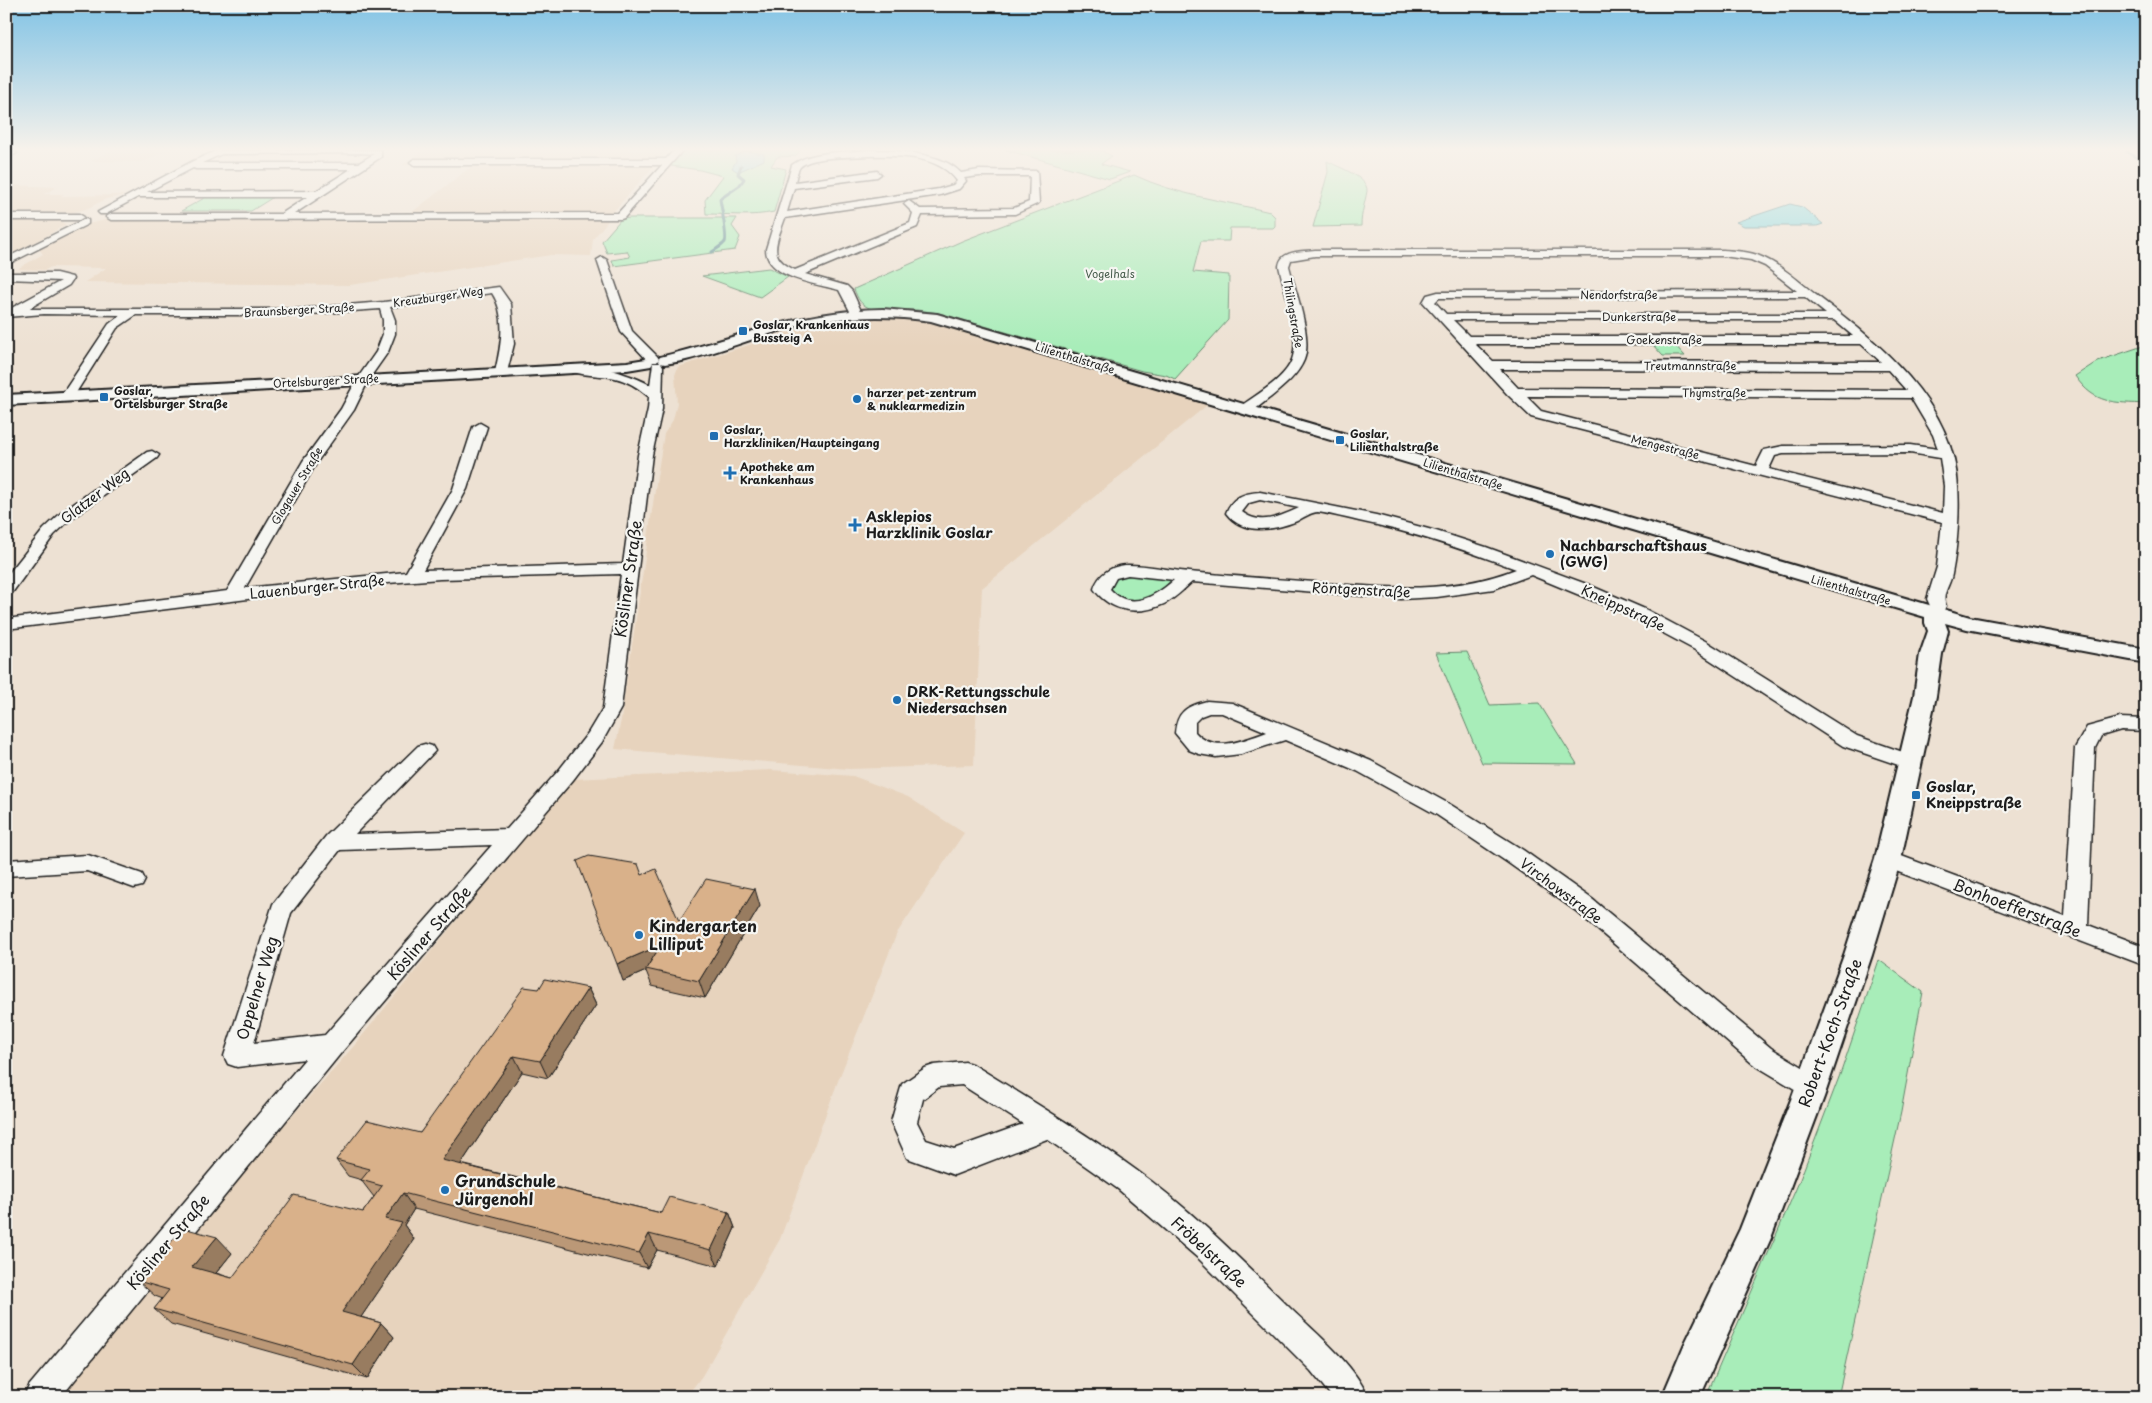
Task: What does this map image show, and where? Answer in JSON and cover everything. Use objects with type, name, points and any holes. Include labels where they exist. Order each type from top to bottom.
[{"type":"street","points":[[6,217],[621,215]]},
{"type":"street","points":[[785,215],[781,216],[771,257],[777,266],[795,274],[843,288],[856,313]]},
{"type":"street","points":[[795,274],[914,225],[917,215]]},
{"type":"street","points":[[6,262],[93,216]]},
{"type":"street","points":[[1288,256],[1315,253],[1724,253],[1753,257],[1769,264],[1864,340],[1891,366],[1927,410],[1940,435],[1952,487],[1942,583],[1944,590],[1942,604],[1937,614]]},
{"type":"street","name":"Thilingstraße","points":[[1246,409],[1285,377],[1299,358],[1299,336],[1284,266],[1285,259],[1288,256]]},
{"type":"street","points":[[602,260],[627,332],[655,362]]},
{"type":"street","points":[[6,276],[56,276],[68,278],[65,283],[8,316]]},
{"type":"street","name":"Kreuzburger Weg","points":[[384,305],[495,289],[505,304],[508,344],[501,372]]},
{"type":"street","name":"Nendorfstraße","points":[[1431,297],[1438,295],[1808,294]]},
{"type":"street","name":"Mengestraße","points":[[1431,297],[1429,302],[1536,414],[1950,519]]},
{"type":"street","points":[[363,379],[382,352],[389,334],[389,320],[384,305]]},
{"type":"street","name":"Braunsberger Straße","points":[[8,316],[132,312],[290,312],[384,305]]},
{"type":"street","points":[[66,396],[113,326],[132,312]]},
{"type":"street","name":"Lilienthalstraße","points":[[655,362],[705,351],[800,321],[856,313],[906,313],[953,321],[1967,623],[2146,656]]},
{"type":"street","name":"Dunkerstraße","points":[[1443,317],[1835,316]]},
{"type":"street","name":"Goekenstraße","points":[[1465,340],[1864,340]]},
{"type":"street","name":"Ortelsburger Straße","points":[[6,400],[655,362]]},
{"type":"street","name":"Kösliner Straße","points":[[40,1397],[332,1045],[566,775],[595,737],[612,708],[645,455],[655,409],[655,362]]},
{"type":"street","name":"Treutmannstraße","points":[[1488,365],[1891,366]]},
{"type":"street","points":[[574,368],[633,379],[643,384],[656,396]]},
{"type":"street","name":"Glogauer Straße","points":[[233,595],[310,461],[348,410],[363,379]]},
{"type":"street","name":"Thymstraße","points":[[1513,392],[1914,394]]},
{"type":"street","points":[[412,576],[456,496],[480,427]]},
{"type":"street","points":[[1761,471],[1769,453],[1783,450],[1910,450],[1946,455]]},
{"type":"street","name":"Glatzer Weg","points":[[6,589],[49,532],[66,516],[152,455]]},
{"type":"street","name":"Kneippstraße","points":[[1312,508],[1376,520],[1430,534],[1532,569],[1583,589],[1641,614],[1701,646],[1850,741],[1910,762]]},
{"type":"street","name":"Lauenburger Straße","points":[[6,624],[233,595],[412,576],[510,571],[629,569]]},
{"type":"street","name":"Röntgenstraße","points":[[1188,577],[1401,594],[1437,592],[1494,584],[1532,569]]},
{"type":"street","name":"Robert-Koch-Straße","points":[[1681,1397],[1753,1240],[1812,1086],[1860,950],[1888,859],[1925,696],[1931,654],[1938,631],[1937,614]]},
{"type":"street","points":[[2076,931],[2085,748],[2094,732],[2120,724],[2146,725]]},
{"type":"street","name":"Virchowstraße","points":[[1287,732],[1375,772],[1444,810],[1515,856],[1584,906],[1762,1056],[1812,1086]]},
{"type":"street","name":"Oppelner Weg","points":[[332,1045],[237,1056],[281,910],[334,842],[425,751]]},
{"type":"street","points":[[334,842],[512,837]]},
{"type":"street","name":"Bonhoefferstraße","points":[[1888,859],[2146,957]]},
{"type":"street","points":[[6,868],[88,863],[134,880]]},
{"type":"street","name":"Fröbelstraße","points":[[1050,1126],[954,1162],[918,1149],[904,1122],[911,1092],[934,1076],[965,1073],[1050,1126],[1128,1180],[1209,1249],[1322,1360],[1352,1397]]},
{"type":"shaded area","points":[[611,217],[593,239],[591,256],[551,255],[350,285],[85,282],[106,268],[51,267],[45,270],[19,268],[43,254],[39,249],[88,224],[110,219]]},
{"type":"shaded area","points":[[6,220],[59,221],[66,224],[6,257]]},
{"type":"shaded area","name":"Asklepios Harzklinik Goslar","points":[[853,315],[914,316],[1211,402],[982,588],[974,765],[849,769],[615,749],[664,434],[673,420],[677,403],[675,375],[678,367],[765,340],[805,325]]},
{"type":"shaded area","points":[[771,770],[853,776],[908,797],[964,833],[897,933],[838,1081],[780,1239],[702,1376],[686,1397],[45,1397],[353,1047],[572,779]]},
{"type":"green space","name":"Vogelhals","points":[[1029,215],[1273,215],[1275,217],[1275,226],[1273,228],[1230,228],[1229,241],[1201,241],[1193,272],[1229,275],[1228,320],[1175,379],[939,313],[917,310],[872,309],[862,304],[858,299],[854,289],[962,241]]},
{"type":"green space","points":[[1316,215],[1362,215],[1361,226],[1313,227]]},
{"type":"green space","points":[[737,218],[732,226],[740,237],[735,250],[614,266],[612,260],[630,257],[627,251],[607,253],[602,241],[621,219]]},
{"type":"green space","points":[[769,268],[788,277],[760,297],[702,276]]},
{"type":"green space","points":[[1652,344],[1674,344],[1685,356],[1663,356]]},
{"type":"green space","points":[[2146,345],[2146,404],[2115,402],[2098,397],[2082,385],[2075,376],[2098,361]]},
{"type":"green space","points":[[1125,575],[1170,579],[1170,581],[1149,597],[1133,600],[1125,599],[1109,591],[1109,583],[1115,578]]},
{"type":"green space","points":[[1467,652],[1490,705],[1539,703],[1577,764],[1482,763],[1436,653]]},
{"type":"green space","points":[[1879,960],[1923,992],[1901,1112],[1838,1397],[1706,1397],[1799,1182],[1841,1072]]},
{"type":"water","points":[[1756,215],[1812,215],[1823,224],[1817,226],[1744,226],[1736,222]]},
{"type":"building","name":"Kindergarten Lilliput","points":[[589,856],[638,864],[642,875],[656,869],[679,921],[706,879],[755,889],[699,981],[646,969],[661,945],[617,964],[577,861]]},
{"type":"building","name":"Grundschule Jürgenohl","points":[[545,979],[588,988],[540,1061],[514,1056],[442,1160],[661,1213],[669,1197],[729,1212],[711,1250],[649,1234],[639,1253],[403,1193],[385,1219],[402,1223],[342,1312],[381,1323],[353,1365],[154,1309],[169,1290],[138,1281],[183,1228],[217,1237],[192,1267],[232,1278],[294,1195],[363,1212],[382,1186],[361,1180],[370,1169],[336,1160],[367,1120],[420,1133],[524,987],[539,989]]},
{"type":"waterway","points":[[712,252],[722,245],[726,239],[723,215]]},
{"type":"place","name":"Goslar, Krankenhaus Bussteig A","points":[[743,331]]},
{"type":"place","name":"Goslar, Ortelsburger Straße","points":[[104,397]]},
{"type":"place","name":"harzer pet-zentrum & nuklearmedizin","points":[[857,399]]},
{"type":"place","name":"Goslar, Harzkliniken/Haupteingang","points":[[714,436]]},
{"type":"place","name":"Goslar, Lilienthalstraße","points":[[1340,440]]},
{"type":"place","name":"Apotheke am Krankenhaus","points":[[730,473]]},
{"type":"place","name":"Asklepios Harzklinik Goslar","points":[[855,525]]},
{"type":"place","name":"Nachbarschaftshaus (GWG)","points":[[1550,554]]},
{"type":"place","name":"DRK-Rettungsschule Niedersachsen","points":[[897,700]]},
{"type":"place","name":"Goslar, Kneippstraße","points":[[1916,795]]},
{"type":"place","name":"Kindergarten Lilliput","points":[[639,935]]},
{"type":"place","name":"Grundschule Jürgenohl","points":[[445,1190]]}]
